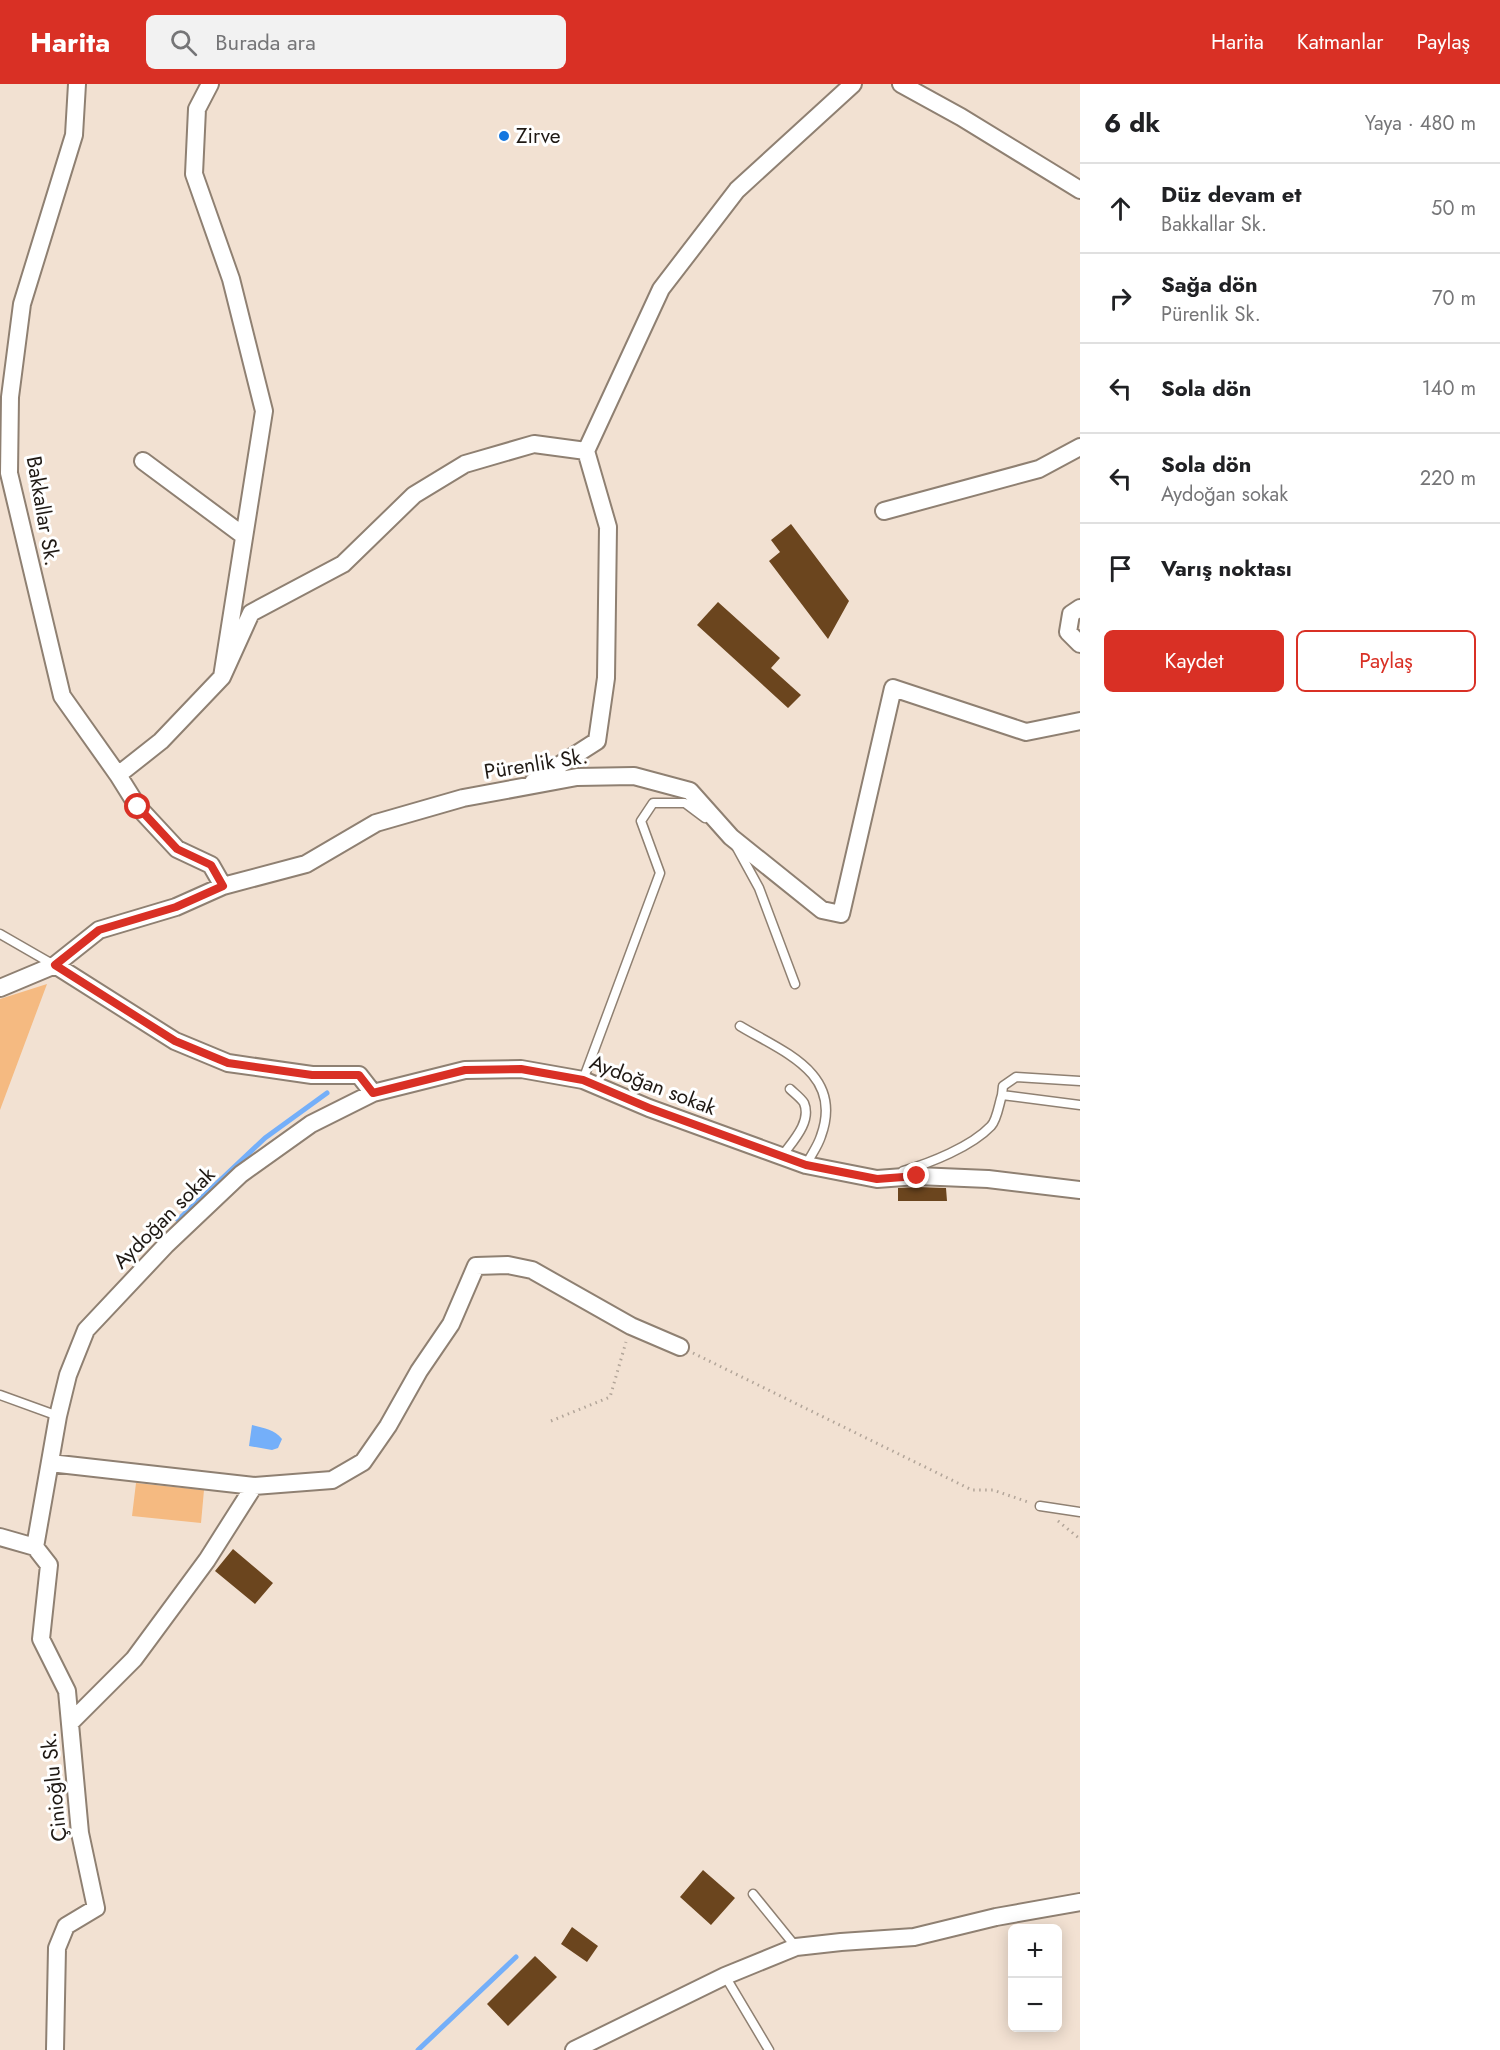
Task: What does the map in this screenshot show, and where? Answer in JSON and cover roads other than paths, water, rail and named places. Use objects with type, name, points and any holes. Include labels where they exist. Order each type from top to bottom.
[{"type":"street","name":"Bakkallar Sk.","points":[[77,84],[74,135],[22,304],[10,397],[9,473],[62,696],[138,807],[177,849],[211,865],[223,886]]},
{"type":"street","points":[[210,84],[197,109],[194,174],[231,279],[264,411],[222,677]]},
{"type":"street","points":[[524,787],[597,741],[606,678],[608,527],[586,451],[661,289],[737,190],[853,84]]},
{"type":"street","points":[[902,84],[961,117],[1080,190]]},
{"type":"street","points":[[118,775],[161,741],[222,677],[251,613],[343,564],[414,495],[465,464],[534,444],[586,451]]},
{"type":"street","points":[[884,511],[1039,469],[1080,447]]},
{"type":"street","points":[[143,461],[244,536]]},
{"type":"street","points":[[1080,608],[1071,614],[1068,632],[1080,644]]},
{"type":"street","name":"Pürenlik Sk.","points":[[0,988],[55,965],[99,930],[176,907],[223,886],[306,864],[376,823],[463,798],[577,777],[634,776],[690,791],[731,837],[822,910],[841,914],[893,688],[1026,732],[1080,721]]},
{"type":"street","points":[[55,965],[175,1041],[228,1063],[312,1075],[359,1075],[373,1093]]},
{"type":"street","name":"Aydoğan sokak","points":[[35,1546],[58,1416],[68,1375],[86,1330],[166,1245],[242,1174],[311,1124],[373,1093],[465,1070],[521,1069],[583,1080],[649,1108],[806,1165],[877,1179],[917,1176],[988,1179],[1080,1190]]},
{"type":"street","points":[[50,1463],[254,1486],[332,1480],[363,1462],[388,1426],[419,1371],[451,1324],[476,1266],[508,1266],[532,1270],[631,1326],[680,1347]]},
{"type":"street","points":[[70,1723],[134,1659],[207,1560],[254,1486]]},
{"type":"street","points":[[0,1537],[35,1546]]},
{"type":"street","name":"Çinioğlu Sk.","points":[[35,1546],[49,1565],[41,1639],[67,1691],[81,1833],[96,1908],[66,1926],[57,1948],[55,2050]]},
{"type":"street","points":[[574,2050],[724,1976],[796,1947],[914,1937],[996,1917],[1080,1902]]},
{"type":"lane","points":[[583,1080],[660,873],[642,821],[653,803],[685,803],[731,837],[759,888],[795,984]]},
{"type":"lane","points":[[0,934],[55,965]]},
{"type":"lane","points":[[740,1026],[799,1061],[817,1078],[824,1092],[826,1114],[821,1136],[806,1165]]},
{"type":"lane","points":[[877,1179],[921,1166],[966,1144],[993,1125],[1003,1086],[1016,1077],[1080,1080]]},
{"type":"lane","points":[[782,1156],[807,1116],[803,1102],[790,1089]]},
{"type":"lane","points":[[1002,1095],[1080,1105]]},
{"type":"lane","points":[[0,1395],[58,1416]]},
{"type":"lane","points":[[1040,1506],[1080,1512]]},
{"type":"lane","points":[[753,1894],[796,1947]]},
{"type":"lane","points":[[724,1976],[768,2050]]},
{"type":"water","points":[[252,1425],[268,1429],[279,1436],[282,1439],[278,1448],[272,1450],[249,1446]]},
{"type":"waterway","points":[[178,1220],[265,1138],[327,1093]]},
{"type":"waterway","points":[[418,2050],[516,1957]]},
{"type":"place","name":"Zirve","points":[[504,136]]}]
